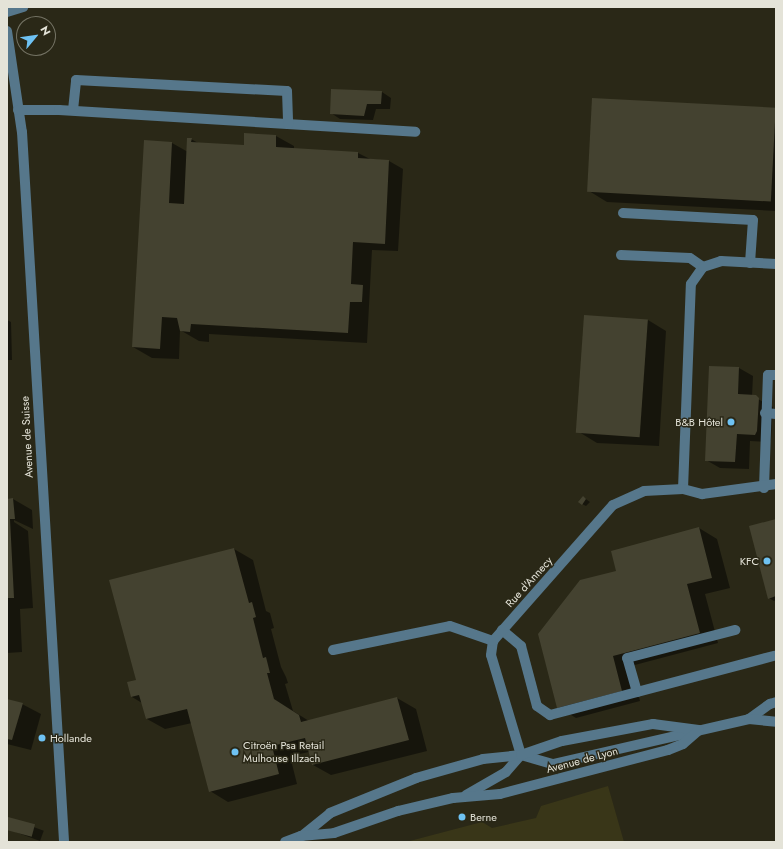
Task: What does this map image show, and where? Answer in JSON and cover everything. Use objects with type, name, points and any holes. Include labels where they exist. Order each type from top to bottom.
[{"type":"street","points":[[7,12],[23,7]]},
{"type":"street","name":"Avenue de Suisse","points":[[7,30],[22,132],[64,842]]},
{"type":"street","points":[[73,110],[76,80],[287,91],[288,124]]},
{"type":"street","points":[[18,110],[73,110],[415,132]]},
{"type":"street","points":[[623,213],[753,220],[750,263]]},
{"type":"street","points":[[621,255],[690,258],[703,267]]},
{"type":"street","points":[[683,489],[692,284],[703,267],[721,262],[776,264]]},
{"type":"street","points":[[764,488],[765,413],[768,375],[776,375]]},
{"type":"street","points":[[765,413],[776,414]]},
{"type":"street","name":"Rue d'Annecy","points":[[493,640],[613,505],[644,491],[683,489],[702,494],[764,488],[776,484]]},
{"type":"street","points":[[333,650],[450,626],[493,640],[491,655],[521,755]]},
{"type":"street","points":[[502,630],[521,646],[536,706],[550,715],[774,656]]},
{"type":"street","points":[[637,692],[627,658],[735,630]]},
{"type":"street","name":"Avenue de Lyon","points":[[749,719],[770,704],[776,702]]},
{"type":"street","name":"Avenue de Lyon","points":[[521,755],[554,764],[749,719],[776,722]]},
{"type":"street","name":"Avenue de Lyon","points":[[302,836],[330,813],[416,778],[483,758],[521,755],[562,741],[653,724],[699,730]]},
{"type":"street","name":"Avenue de Lyon","points":[[285,842],[302,836],[334,833],[398,811],[464,796],[500,794],[668,750],[683,744],[699,730]]},
{"type":"street","name":"Avenue de Lyon","points":[[464,796],[506,772],[521,755]]},
{"type":"shaded area","points":[[608,786],[624,842],[406,842],[482,822],[492,828],[536,818],[541,806]]},
{"type":"building","points":[[331,89],[382,91],[381,104],[367,104],[364,116],[330,114]]},
{"type":"building","points":[[592,98],[776,108],[771,202],[587,192]]},
{"type":"building","points":[[244,133],[276,135],[276,147],[358,152],[358,158],[389,160],[385,244],[353,242],[351,284],[363,285],[362,302],[350,302],[348,333],[191,324],[190,332],[180,331],[177,318],[162,317],[160,349],[132,347],[144,140],[172,142],[169,203],[184,204],[187,138],[192,138],[191,142],[244,145]]},
{"type":"building","points":[[584,315],[648,319],[640,437],[576,433]]},
{"type":"building","name":"B&B Hôtel","points":[[709,366],[739,367],[738,394],[756,395],[759,398],[757,431],[755,435],[737,434],[735,462],[705,461]]},
{"type":"building","points":[[583,496],[586,499],[582,505],[578,502]]},
{"type":"building","points":[[13,498],[15,519],[10,519],[14,598],[7,598],[7,499]]},
{"type":"building","name":"KFC","points":[[776,519],[776,596],[768,599],[749,526]]},
{"type":"building","points":[[699,527],[712,578],[687,584],[700,633],[613,656],[622,691],[557,708],[538,634],[580,580],[616,571],[611,551]]},
{"type":"building","points":[[234,548],[249,603],[252,602],[256,617],[253,618],[263,658],[266,657],[270,673],[267,673],[274,699],[299,715],[301,722],[397,697],[409,740],[312,765],[305,738],[272,746],[279,774],[209,792],[187,709],[146,719],[139,695],[131,697],[127,682],[136,680],[109,580]]},
{"type":"building","points":[[7,699],[23,703],[12,740],[7,739]]},
{"type":"building","points":[[8,817],[35,824],[32,837],[7,830]]},
{"type":"place","name":"B&B Hôtel","points":[[731,422]]},
{"type":"place","name":"KFC","points":[[767,561]]},
{"type":"place","name":"Hollande","points":[[42,738]]},
{"type":"place","name":"Citroën Psa Retail Mulhouse Illzach","points":[[235,752]]},
{"type":"place","name":"Berne","points":[[462,817]]}]
